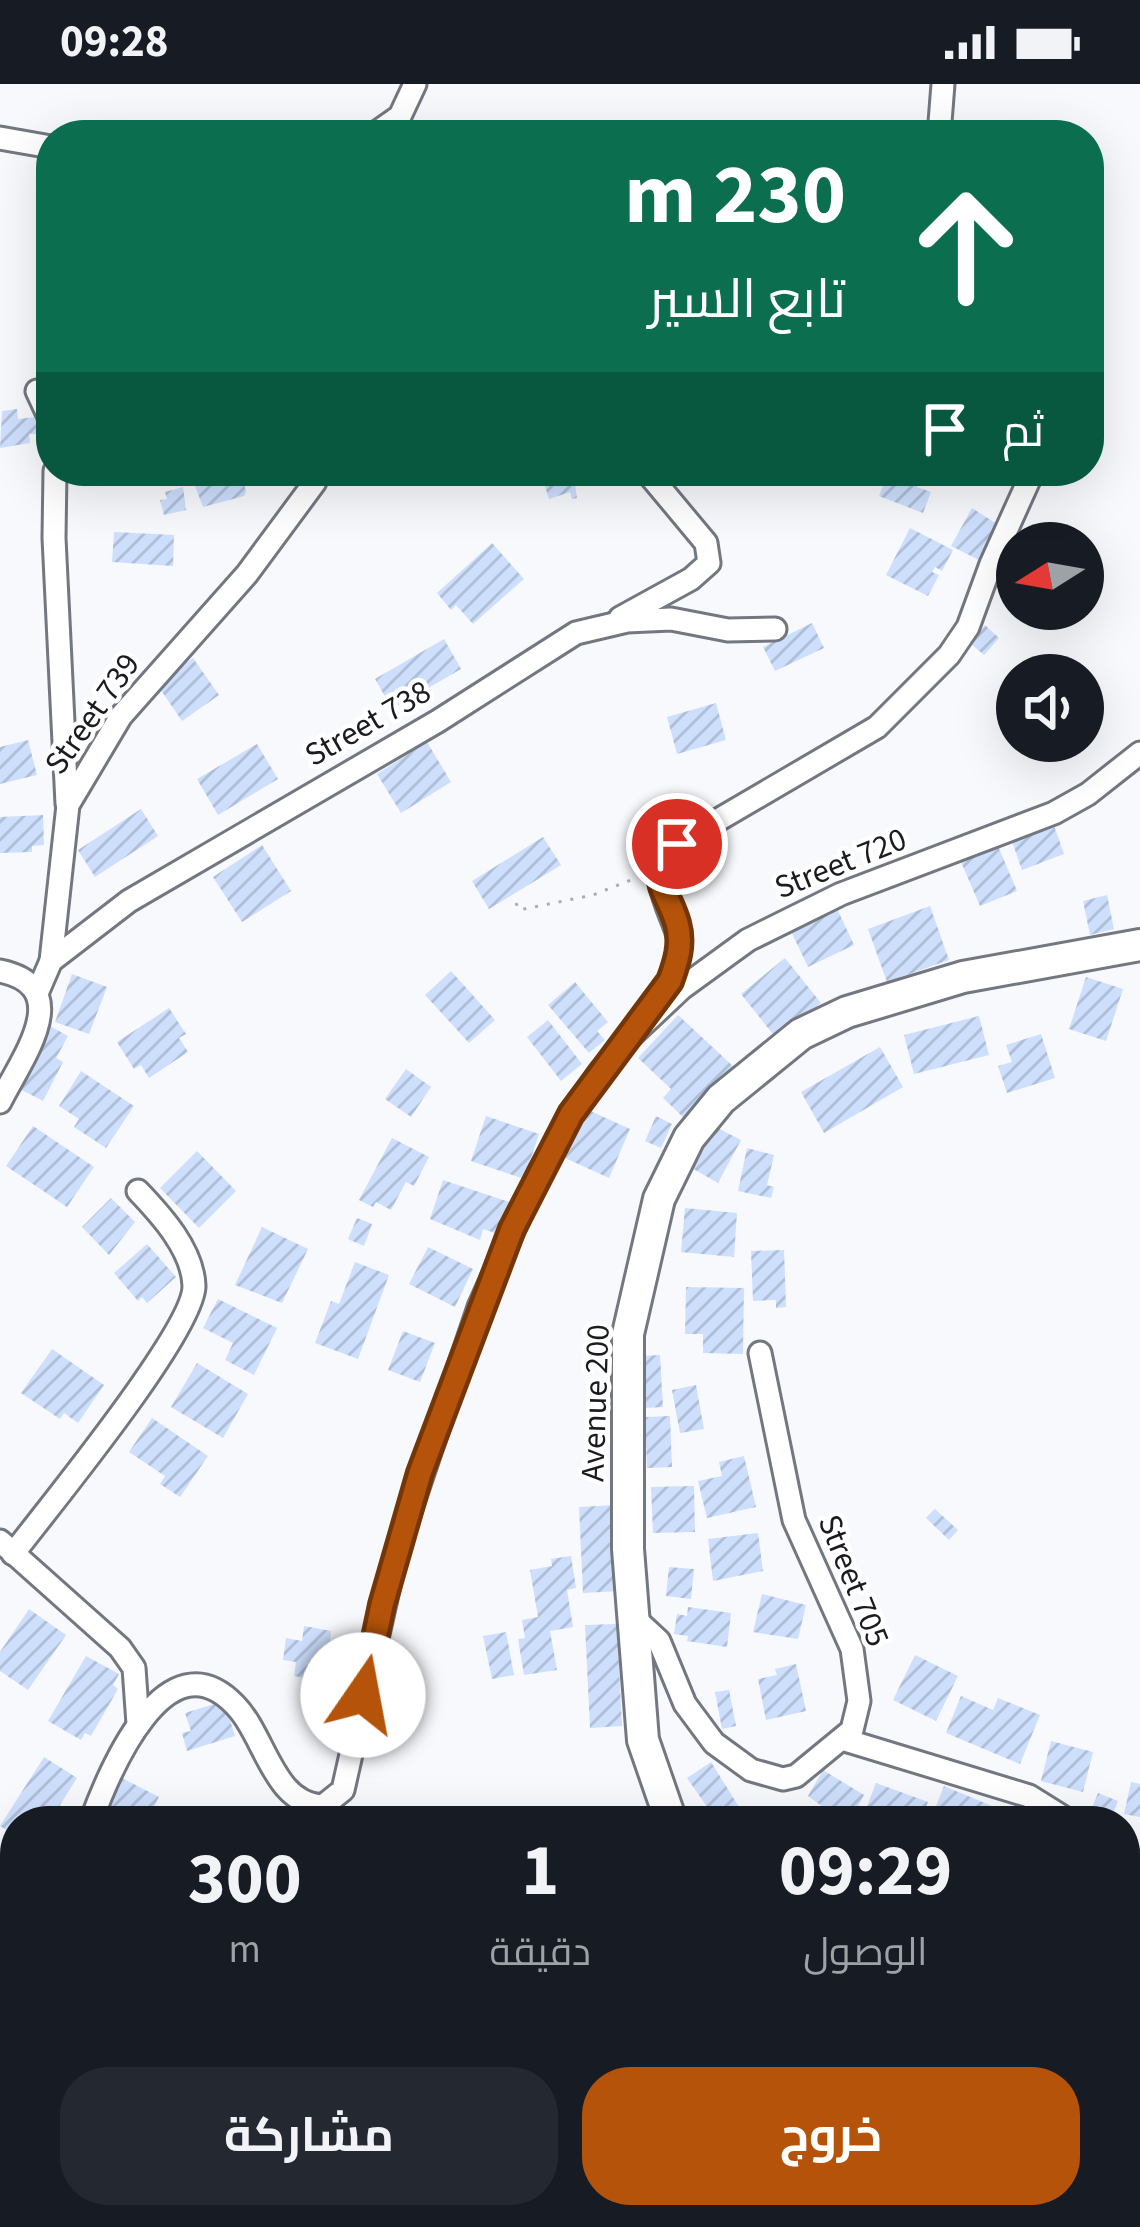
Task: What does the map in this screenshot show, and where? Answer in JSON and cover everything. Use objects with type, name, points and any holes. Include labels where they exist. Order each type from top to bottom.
[{"type":"main road","name":"Avenue 200","points":[[665,1806],[643,1740],[632,1616],[628,1334],[659,1199],[689,1138],[721,1099],[801,1034],[847,1012],[963,977],[1140,945]]},
{"type":"street","points":[[394,120],[416,84]]},
{"type":"street","points":[[940,120],[943,84]]},
{"type":"street","points":[[0,138],[36,145]]},
{"type":"street","points":[[55,486],[68,805]]},
{"type":"street","name":"Street 739","points":[[51,961],[68,805],[121,716],[247,574],[312,486]]},
{"type":"street","points":[[608,624],[661,598],[709,563],[706,543],[658,486]]},
{"type":"street","points":[[632,1035],[670,981],[679,956],[676,922],[661,891],[660,868],[677,844],[853,743],[914,693],[949,656],[968,627],[1026,486]]},
{"type":"street","name":"Street 738","points":[[0,1102],[38,1022],[42,1006],[38,992],[51,961],[129,901],[438,721],[564,639],[608,624],[681,619],[728,630],[775,629]]},
{"type":"street","name":"Street 720","points":[[97,1806],[112,1769],[152,1704],[184,1687],[204,1687],[236,1705],[298,1801],[323,1806],[343,1790],[397,1550],[479,1307],[512,1229],[571,1114],[632,1035],[720,957],[781,920],[1054,812],[1088,794],[1140,753]]},
{"type":"street","points":[[0,971],[29,980],[38,992]]},
{"type":"street","points":[[138,1191],[160,1214],[191,1271],[194,1287],[186,1316],[145,1378],[7,1547],[120,1648],[134,1668],[138,1725]]},
{"type":"street","name":"Street 705","points":[[760,1353],[794,1520],[852,1649],[859,1701],[853,1730],[845,1740]]},
{"type":"street","points":[[632,1616],[659,1641],[685,1704],[731,1758],[766,1776],[796,1776],[845,1740],[1029,1796],[1045,1806]]},
{"type":"path","points":[[516,903],[519,910],[592,895],[660,868]]},
{"type":"building","points":[[17,409],[18,419],[36,417],[36,434],[29,434],[30,443],[0,448],[2,411]]},
{"type":"building","points":[[195,486],[245,486],[244,496],[203,507]]},
{"type":"building","points":[[545,486],[575,486],[577,498],[572,499],[570,492],[549,499]]},
{"type":"building","points":[[883,486],[917,486],[931,492],[923,513],[879,496]]},
{"type":"building","points":[[183,487],[186,510],[164,515],[160,500],[167,499],[165,492]]},
{"type":"building","points":[[972,508],[996,523],[996,532],[979,560],[951,546]]},
{"type":"building","points":[[910,528],[953,550],[942,571],[935,567],[932,572],[939,575],[928,596],[886,575]]},
{"type":"building","points":[[114,532],[174,535],[173,566],[112,562]]},
{"type":"building","points":[[492,543],[524,579],[473,624],[456,605],[451,610],[437,593]]},
{"type":"building","points":[[812,623],[824,648],[775,671],[763,647]]},
{"type":"building","points":[[985,625],[999,638],[984,655],[970,643]]},
{"type":"building","points":[[444,639],[461,669],[392,709],[375,679]]},
{"type":"building","points":[[193,658],[219,695],[182,721],[156,683]]},
{"type":"building","points":[[716,703],[726,740],[677,754],[667,717]]},
{"type":"building","points":[[28,740],[37,775],[0,784],[0,747]]},
{"type":"building","points":[[427,742],[451,782],[401,813],[377,774]]},
{"type":"building","points":[[257,744],[278,779],[218,815],[197,779]]},
{"type":"building","points":[[141,809],[158,836],[95,877],[78,850]]},
{"type":"building","points":[[43,815],[44,845],[32,846],[32,852],[0,853],[0,817]]},
{"type":"building","points":[[1051,817],[1064,854],[1022,870],[1009,833]]},
{"type":"building","points":[[543,837],[561,865],[489,909],[472,881]]},
{"type":"building","points":[[262,845],[291,891],[242,922],[213,877]]},
{"type":"building","points":[[998,846],[1017,891],[980,906],[961,862]]},
{"type":"building","points":[[1107,895],[1114,929],[1090,935],[1083,901]]},
{"type":"building","points":[[833,900],[854,945],[808,967],[787,923]]},
{"type":"building","points":[[930,906],[949,960],[887,982],[868,929]]},
{"type":"building","points":[[785,958],[821,1003],[776,1038],[741,994]]},
{"type":"building","points":[[451,971],[495,1020],[469,1043],[425,995]]},
{"type":"building","points":[[72,974],[107,987],[89,1034],[55,1022]]},
{"type":"building","points":[[1086,977],[1123,989],[1106,1041],[1069,1029]]},
{"type":"building","points":[[575,982],[608,1022],[597,1031],[605,1040],[589,1053],[548,1005]]},
{"type":"building","points":[[169,1008],[186,1034],[179,1038],[188,1052],[149,1078],[141,1065],[134,1069],[117,1042]]},
{"type":"building","points":[[678,1015],[734,1067],[685,1119],[663,1098],[671,1089],[638,1058]]},
{"type":"building","points":[[979,1016],[989,1055],[914,1074],[904,1035]]},
{"type":"building","points":[[548,1020],[582,1064],[561,1081],[527,1037]]},
{"type":"building","points":[[50,1026],[68,1036],[56,1058],[63,1062],[43,1101],[18,1088]]},
{"type":"building","points":[[1041,1034],[1055,1078],[1007,1093],[998,1066],[1012,1062],[1006,1045]]},
{"type":"building","points":[[880,1047],[903,1087],[824,1133],[801,1092]]},
{"type":"building","points":[[406,1069],[431,1087],[411,1117],[385,1099]]},
{"type":"building","points":[[81,1071],[134,1106],[106,1148],[74,1127],[79,1119],[59,1106]]},
{"type":"building","points":[[586,1109],[630,1129],[609,1178],[565,1158]]},
{"type":"building","points":[[486,1116],[539,1134],[524,1179],[471,1161]]},
{"type":"building","points":[[656,1116],[672,1124],[661,1148],[645,1141]]},
{"type":"building","points":[[712,1125],[741,1140],[718,1183],[690,1167]]},
{"type":"building","points":[[33,1126],[94,1167],[67,1207],[6,1166]]},
{"type":"building","points":[[392,1138],[429,1157],[414,1186],[406,1182],[391,1210],[359,1200]]},
{"type":"building","points":[[747,1148],[774,1155],[767,1185],[774,1187],[771,1198],[738,1191]]},
{"type":"building","points":[[197,1151],[236,1191],[199,1228],[160,1188]]},
{"type":"building","points":[[443,1180],[509,1202],[498,1234],[483,1229],[480,1240],[430,1219]]},
{"type":"building","points":[[111,1198],[135,1222],[109,1255],[82,1227]]},
{"type":"building","points":[[685,1208],[737,1213],[734,1257],[681,1252]]},
{"type":"building","points":[[357,1218],[372,1224],[364,1246],[348,1239]]},
{"type":"building","points":[[262,1227],[308,1249],[282,1303],[235,1285]]},
{"type":"building","points":[[147,1244],[176,1277],[147,1303],[142,1297],[138,1301],[114,1273]]},
{"type":"building","points":[[428,1247],[473,1269],[455,1307],[409,1284]]},
{"type":"building","points":[[784,1250],[786,1307],[776,1308],[776,1300],[753,1301],[751,1251]]},
{"type":"building","points":[[355,1262],[389,1275],[358,1359],[315,1343],[331,1301],[339,1304]]},
{"type":"building","points":[[686,1287],[744,1288],[743,1354],[703,1353],[703,1334],[685,1334]]},
{"type":"building","points":[[218,1299],[277,1328],[254,1375],[225,1360],[233,1343],[203,1328]]},
{"type":"building","points":[[403,1331],[435,1343],[420,1382],[388,1370]]},
{"type":"building","points":[[52,1349],[104,1385],[78,1423],[64,1413],[60,1419],[21,1393]]},
{"type":"building","points":[[660,1355],[663,1407],[644,1408],[641,1356]]},
{"type":"building","points":[[197,1363],[248,1394],[223,1438],[171,1407]]},
{"type":"building","points":[[696,1385],[704,1429],[680,1433],[672,1390]]},
{"type":"building","points":[[670,1416],[672,1467],[647,1468],[645,1417]]},
{"type":"building","points":[[152,1418],[208,1456],[180,1497],[160,1484],[165,1476],[129,1452]]},
{"type":"building","points":[[744,1456],[756,1507],[707,1518],[698,1481],[722,1476],[719,1462]]},
{"type":"building","points":[[694,1486],[695,1532],[653,1533],[651,1487]]},
{"type":"building","points":[[616,1505],[620,1591],[583,1593],[579,1507]]},
{"type":"building","points":[[935,1509],[958,1530],[949,1540],[926,1518]]},
{"type":"building","points":[[758,1533],[763,1571],[713,1581],[708,1539]]},
{"type":"building","points":[[571,1556],[576,1588],[567,1590],[573,1627],[550,1631],[557,1670],[524,1675],[518,1639],[525,1638],[522,1620],[538,1617],[530,1570],[552,1566],[551,1559]]},
{"type":"building","points":[[669,1567],[694,1569],[691,1599],[666,1596]]},
{"type":"building","points":[[762,1594],[806,1605],[798,1639],[753,1632]]},
{"type":"building","points":[[688,1607],[731,1613],[727,1647],[687,1641],[688,1636],[674,1634],[677,1614],[687,1616]]},
{"type":"building","points":[[29,1609],[66,1635],[28,1690],[0,1671],[0,1652]]},
{"type":"building","points":[[617,1624],[622,1726],[590,1728],[585,1625]]},
{"type":"building","points":[[304,1626],[331,1631],[330,1643],[344,1645],[339,1677],[325,1674],[323,1681],[294,1676],[296,1662],[283,1660],[286,1638],[302,1641]]},
{"type":"building","points":[[506,1632],[514,1675],[492,1679],[483,1636]]},
{"type":"building","points":[[915,1655],[958,1676],[936,1721],[893,1700]]},
{"type":"building","points":[[86,1656],[119,1674],[113,1685],[118,1689],[91,1736],[85,1733],[81,1740],[48,1721]]},
{"type":"building","points":[[796,1664],[806,1711],[766,1720],[758,1679]]},
{"type":"building","points":[[729,1690],[736,1726],[722,1729],[715,1692]]},
{"type":"building","points":[[961,1696],[993,1710],[998,1698],[1040,1715],[1020,1764],[946,1733]]},
{"type":"building","points":[[224,1701],[235,1736],[187,1751],[182,1733],[191,1731],[185,1713]]},
{"type":"building","points":[[1051,1741],[1093,1752],[1083,1792],[1041,1781]]},
{"type":"building","points":[[44,1757],[77,1778],[59,1806],[13,1806]]},
{"type":"building","points":[[711,1762],[738,1806],[707,1806],[687,1778]]},
{"type":"building","points":[[823,1770],[864,1795],[858,1806],[822,1806],[808,1796]]},
{"type":"building","points":[[120,1777],[159,1797],[154,1806],[106,1806]]},
{"type":"building","points":[[1131,1782],[1140,1784],[1140,1806],[1126,1806]]},
{"type":"building","points":[[876,1783],[928,1802],[927,1806],[867,1806]]},
{"type":"building","points":[[944,1786],[992,1806],[936,1806]]},
{"type":"building","points":[[1098,1793],[1118,1801],[1116,1806],[1093,1806]]},
{"type":"route","points":[[363,1695],[382,1605],[420,1473],[512,1229],[571,1114],[670,981],[679,956],[679,937],[659,878],[665,858],[677,844]]}]
